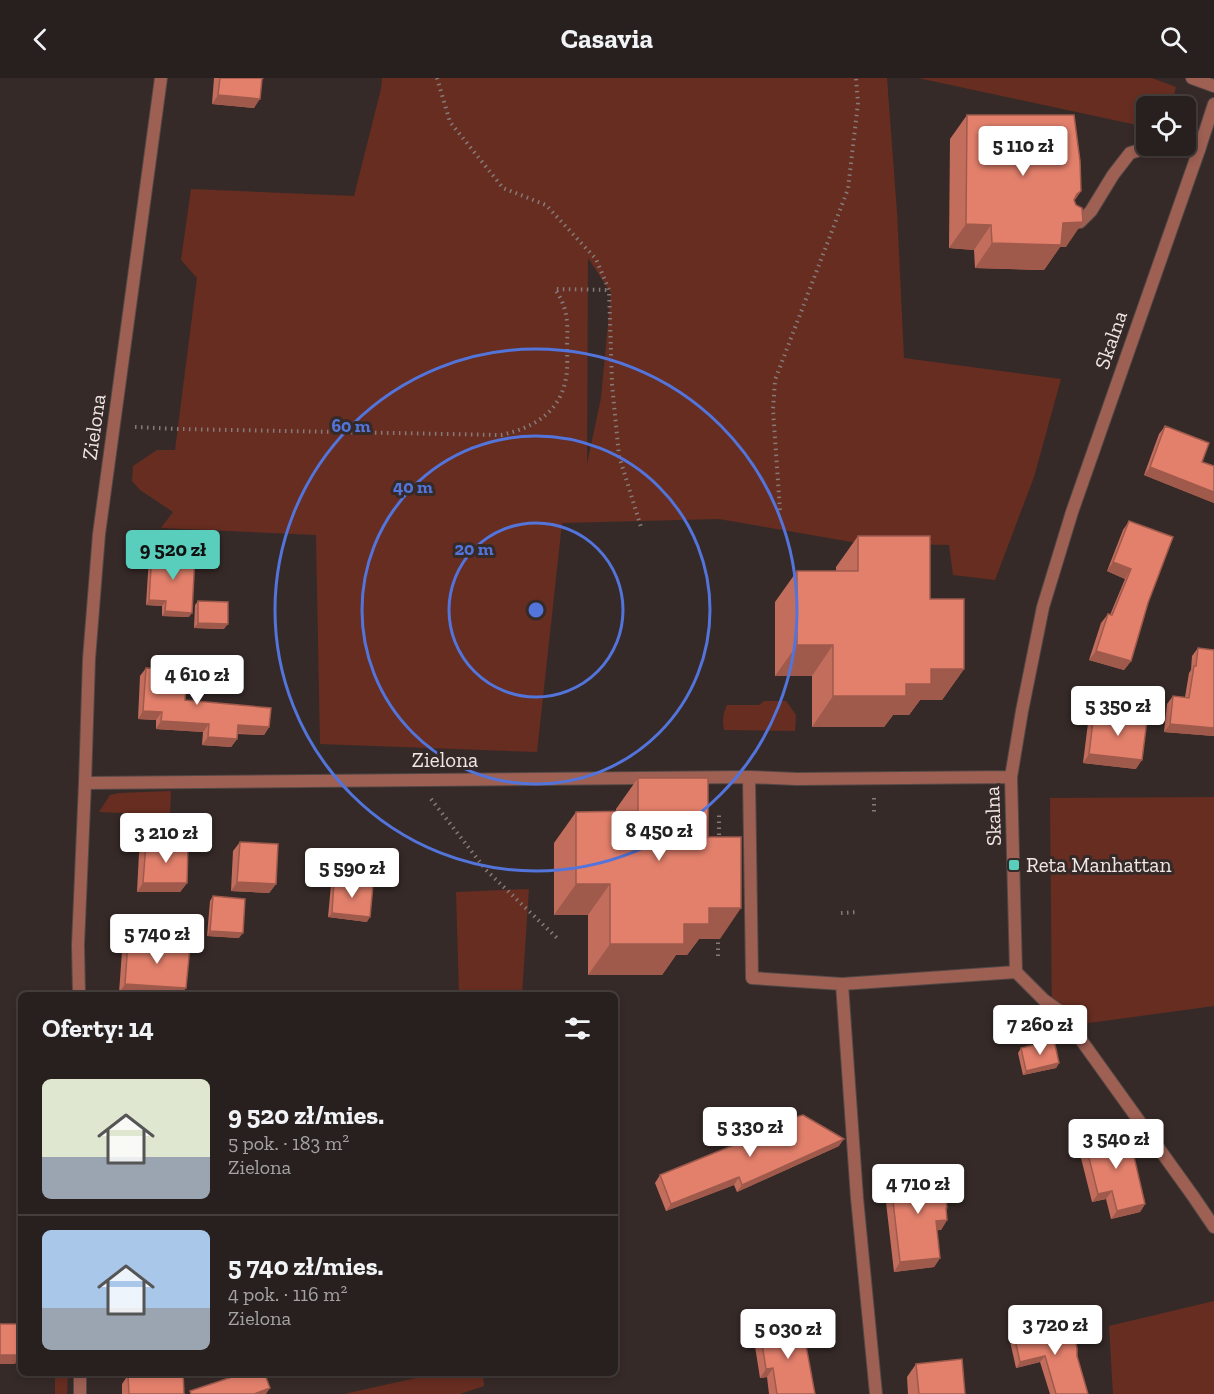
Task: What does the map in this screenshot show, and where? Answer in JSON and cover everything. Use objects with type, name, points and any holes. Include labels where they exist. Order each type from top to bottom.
[{"type":"street","name":"Zielona","points":[[79,992],[78,945],[88,659],[99,534],[161,78]]},
{"type":"street","points":[[1192,78],[1214,86]]},
{"type":"street","name":"Skalna","points":[[1016,972],[1011,777],[1043,607],[1072,512],[1214,104]]},
{"type":"street","points":[[1065,224],[1080,222],[1130,153],[1136,151]]},
{"type":"street","points":[[750,777],[752,978],[842,984],[1016,972],[1061,1012],[1214,1227]]},
{"type":"street","name":"Zielona","points":[[85,783],[1011,777]]},
{"type":"street","points":[[842,984],[857,1198],[876,1394]]},
{"type":"street","points":[[80,1376],[80,1394]]},
{"type":"path","points":[[437,78],[450,122],[503,188],[546,205],[596,259],[609,290],[612,384],[620,456],[641,527]]},
{"type":"path","points":[[780,510],[773,410],[775,380],[848,189],[858,103],[856,78]]},
{"type":"path","points":[[114,426],[501,435],[521,430],[535,423],[553,408],[563,391],[567,377],[566,308],[555,289],[609,290]]},
{"type":"path","points":[[418,780],[486,870],[557,938]]},
{"type":"path","points":[[874,797],[874,816]]},
{"type":"path","points":[[719,814],[719,850]]},
{"type":"path","points":[[841,913],[858,912]]},
{"type":"path","points":[[717,956],[718,932]]},
{"type":"shaded area","points":[[382,78],[887,78],[897,212],[904,358],[1061,379],[1034,477],[995,580],[953,575],[949,545],[875,546],[719,519],[562,523],[537,752],[320,744],[316,535],[161,528],[173,512],[140,490],[132,481],[133,466],[157,450],[175,450],[197,278],[181,260],[191,189],[354,196]],"holes":[[[588,258],[611,293],[601,398],[587,464]]]},
{"type":"shaded area","points":[[918,78],[1152,78],[1176,87],[1174,96],[1136,96],[1136,125]]},
{"type":"shaded area","points":[[764,701],[786,701],[796,715],[795,731],[724,730],[723,717],[727,705],[759,705]]},
{"type":"shaded area","points":[[171,791],[170,815],[99,812],[110,795]]},
{"type":"shaded area","points":[[1214,797],[1214,1006],[1052,1028],[1050,798]]},
{"type":"shaded area","points":[[529,889],[522,992],[459,992],[456,892]]},
{"type":"shaded area","points":[[1214,1301],[1214,1394],[1113,1394],[1109,1326]]},
{"type":"shaded area","points":[[55,1376],[68,1376],[67,1394],[55,1394]]},
{"type":"shaded area","points":[[425,1376],[483,1376],[484,1386],[460,1394],[344,1394]]},
{"type":"building","points":[[220,78],[263,78],[260,99],[218,95]]},
{"type":"building","points":[[967,115],[1074,115],[1081,191],[1074,200],[1076,205],[1082,208],[1083,222],[1063,223],[1061,245],[992,243],[991,225],[966,224]]},
{"type":"building","points":[[1165,426],[1209,443],[1202,462],[1214,466],[1214,492],[1150,467]]},
{"type":"building","points":[[1129,521],[1173,537],[1148,603],[1131,661],[1096,651],[1108,614],[1112,615],[1131,569],[1113,562]]},
{"type":"building","points":[[858,536],[930,536],[930,599],[964,599],[964,669],[931,669],[931,684],[906,684],[906,696],[833,696],[833,645],[797,645],[797,571],[858,571]]},
{"type":"building","points":[[152,552],[195,555],[192,613],[165,611],[166,601],[149,600]]},
{"type":"building","points":[[198,601],[228,602],[228,624],[198,623]]},
{"type":"building","points":[[1198,648],[1214,650],[1214,728],[1170,724],[1173,696],[1189,698]]},
{"type":"building","points":[[146,668],[187,670],[185,700],[271,708],[269,727],[238,725],[237,739],[208,737],[209,724],[161,721],[162,712],[143,711]]},
{"type":"building","points":[[1094,713],[1147,720],[1142,760],[1089,754]]},
{"type":"building","points":[[638,778],[708,778],[708,837],[741,837],[741,908],[709,908],[709,924],[684,924],[684,944],[610,944],[610,884],[576,884],[576,812],[638,811]]},
{"type":"building","points":[[240,842],[278,844],[276,884],[237,882]]},
{"type":"building","points":[[146,843],[188,845],[187,883],[143,883]]},
{"type":"building","points":[[334,880],[373,885],[370,917],[332,913]]},
{"type":"building","points":[[213,896],[245,899],[243,933],[210,931]]},
{"type":"building","points":[[128,942],[190,947],[186,988],[125,984]]},
{"type":"building","points":[[1054,1040],[1059,1063],[1026,1071],[1021,1048]]},
{"type":"building","points":[[803,1115],[844,1139],[742,1185],[739,1177],[671,1204],[660,1175],[756,1136],[788,1119]]},
{"type":"building","points":[[1128,1131],[1145,1204],[1117,1211],[1112,1191],[1098,1194],[1085,1142]]},
{"type":"building","points":[[930,1171],[932,1186],[945,1185],[947,1220],[936,1221],[940,1258],[900,1262],[890,1175]]},
{"type":"building","points":[[1071,1323],[1077,1356],[1088,1394],[1056,1394],[1045,1356],[1020,1362],[1014,1335]]},
{"type":"building","points":[[0,1324],[18,1324],[18,1355],[0,1355]]},
{"type":"building","points":[[802,1324],[815,1394],[777,1394],[773,1368],[766,1369],[760,1331]]},
{"type":"building","points":[[962,1359],[965,1394],[919,1394],[916,1364]]},
{"type":"building","points":[[128,1376],[183,1376],[184,1394],[129,1394]]},
{"type":"building","points":[[235,1376],[266,1376],[270,1388],[254,1394],[191,1394],[190,1391]]},
{"type":"place","name":"Reta Manhattan","points":[[1014,865]]}]
